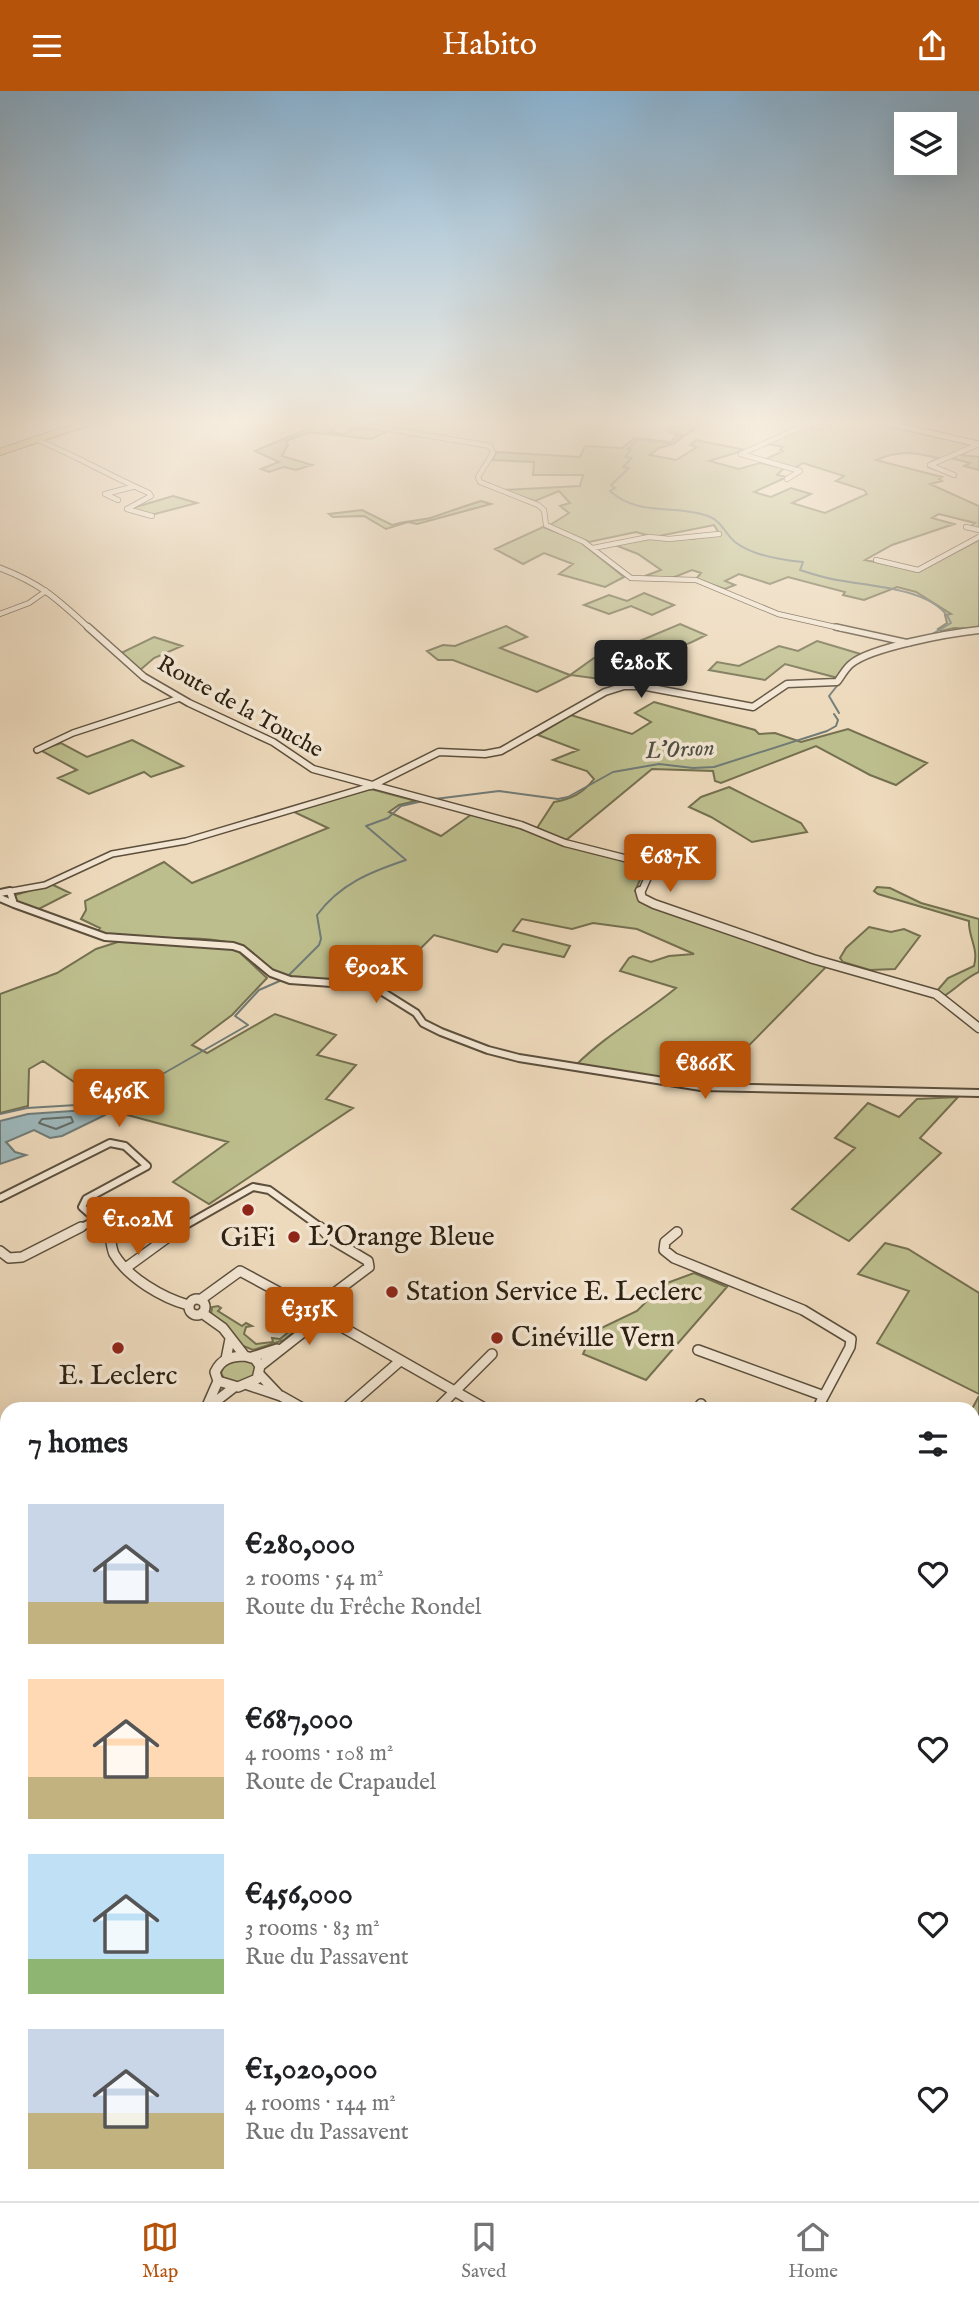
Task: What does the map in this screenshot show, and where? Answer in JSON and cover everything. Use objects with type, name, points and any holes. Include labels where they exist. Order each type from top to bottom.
[{"type":"street","points":[[545,518],[546,525],[593,548],[631,578],[696,580],[778,614],[910,643]]},
{"type":"street","points":[[966,527],[979,530]]},
{"type":"street","points":[[593,548],[649,537],[669,539],[719,534]]},
{"type":"street","points":[[876,560],[918,570],[979,537]]},
{"type":"street","name":"Route de la Touche","points":[[0,569],[31,580],[46,591],[144,677],[180,698],[273,742],[313,769],[521,825],[565,843],[640,862],[649,875],[640,891],[642,898],[654,904],[813,959],[936,993],[979,1028]]},
{"type":"street","points":[[0,614],[29,603],[46,591]]},
{"type":"street","points":[[0,893],[44,885],[112,854],[186,841],[371,786],[439,752],[449,750],[485,754],[501,751],[617,687],[640,686],[753,707],[787,684],[837,682],[853,662],[936,634],[979,630]]},
{"type":"street","points":[[37,750],[73,733],[180,698]]},
{"type":"street","points":[[10,892],[14,904]]},
{"type":"street","points":[[0,898],[105,937],[233,946],[242,949],[271,973],[308,983],[355,983],[373,986],[416,1013],[423,1023],[441,1032],[488,1050],[519,1058],[671,1084],[933,1094],[979,1093]]},
{"type":"street","points":[[0,1198],[110,1143],[119,1143],[147,1166],[83,1202],[82,1207],[110,1233],[114,1252],[127,1267],[167,1297],[188,1305],[201,1300],[240,1271],[312,1310],[325,1307]]},
{"type":"street","points":[[127,1267],[176,1231],[243,1191],[261,1187],[328,1233],[331,1239],[368,1261],[369,1267],[329,1297],[325,1307]]},
{"type":"street","points":[[0,1251],[7,1258],[21,1258],[96,1220]]},
{"type":"street","points":[[677,1232],[665,1242],[664,1250],[668,1254],[696,1269],[825,1321],[850,1339],[850,1347],[821,1402]]},
{"type":"street","points":[[201,1300],[208,1306],[202,1313]]},
{"type":"street","points":[[188,1305],[190,1312],[202,1313],[223,1328],[281,1397]]},
{"type":"street","points":[[325,1307],[331,1314],[328,1319]]},
{"type":"street","points":[[312,1310],[309,1317],[316,1322]]},
{"type":"street","points":[[248,1385],[284,1347],[316,1322],[328,1319],[472,1402]]},
{"type":"street","points":[[226,1359],[230,1339]]},
{"type":"street","points":[[208,1402],[218,1381],[215,1372],[217,1367],[226,1359],[284,1347]]},
{"type":"street","points":[[698,1350],[824,1396]]},
{"type":"street","points":[[444,1402],[492,1354]]},
{"type":"street","points":[[353,1402],[400,1361]]},
{"type":"street","points":[[218,1381],[234,1388]]},
{"type":"street","points":[[215,1402],[234,1388],[248,1385],[290,1402]]},
{"type":"green space","points":[[368,518],[379,518],[392,525],[402,523],[427,518],[437,518],[417,524],[408,522],[386,529]]},
{"type":"green space","points":[[560,518],[934,518],[954,524],[892,545],[865,560],[919,571],[979,540],[979,629],[954,628],[941,631],[938,629],[947,623],[945,615],[951,614],[916,592],[897,587],[864,600],[843,595],[845,592],[788,577],[770,584],[739,574],[725,581],[735,585],[725,589],[696,579],[701,573],[692,570],[672,578],[645,576],[661,570],[638,554],[615,545],[649,538],[691,539],[720,535],[714,525],[654,537],[636,532],[589,542],[550,525]]},
{"type":"green space","points":[[957,518],[979,518],[979,529],[969,527],[975,523]]},
{"type":"green space","points":[[543,527],[579,541],[624,577],[605,587],[559,574],[573,564],[544,553],[523,564],[495,549]]},
{"type":"green space","points":[[644,593],[674,605],[652,615],[631,606],[609,614],[584,605],[609,595],[627,601]]},
{"type":"green space","points":[[680,624],[706,635],[675,647],[642,640]]},
{"type":"green space","points":[[506,626],[527,637],[500,648],[570,675],[594,658],[633,655],[656,649],[667,664],[650,667],[622,682],[571,675],[537,692],[453,660],[438,660],[427,651],[443,645],[455,646]]},
{"type":"green space","points":[[154,637],[182,646],[154,658],[139,671],[121,653]]},
{"type":"green space","points":[[817,641],[864,655],[847,663],[838,678],[785,664],[765,680],[709,670],[717,662],[739,666],[779,646],[798,651]]},
{"type":"green space","points":[[654,702],[755,730],[759,734],[775,733],[801,742],[848,729],[927,763],[896,785],[870,775],[816,746],[721,783],[715,781],[713,771],[652,769],[565,841],[537,828],[554,802],[577,795],[594,779],[587,771],[553,760],[578,750],[538,735],[571,715],[632,734],[651,722],[635,713]]},
{"type":"green space","points":[[132,740],[183,766],[151,777],[144,772],[89,794],[58,778],[77,770],[40,750],[61,743],[87,757]]},
{"type":"green space","points":[[729,787],[801,823],[807,832],[752,842],[689,807],[701,797]]},
{"type":"green space","points":[[371,789],[416,801],[399,805],[389,812],[441,836],[472,814],[637,864],[644,871],[635,891],[642,899],[827,966],[711,1084],[675,1082],[576,1065],[676,988],[620,971],[629,958],[633,956],[651,962],[669,956],[694,954],[637,929],[593,923],[572,929],[522,919],[513,931],[570,946],[564,957],[503,944],[497,952],[434,935],[409,960],[377,985],[303,981],[274,971],[236,944],[201,939],[113,936],[96,933],[100,928],[81,919],[86,910],[85,901],[164,862],[192,883],[328,828],[292,811]]},
{"type":"green space","points":[[51,884],[70,893],[35,911],[17,904],[12,896]]},
{"type":"green space","points":[[877,887],[890,888],[921,903],[979,919],[979,972],[944,996],[936,992],[948,978],[974,966],[975,954],[969,921],[878,894],[874,891]]},
{"type":"green space","points":[[869,927],[891,932],[904,929],[920,936],[895,969],[870,970],[843,962],[840,958],[846,948]]},
{"type":"green space","points":[[124,940],[230,947],[237,950],[267,978],[232,1015],[192,1045],[207,1053],[275,1014],[336,1035],[317,1055],[356,1065],[326,1099],[353,1108],[209,1204],[173,1182],[228,1142],[120,1113],[43,1061],[29,1069],[28,1106],[0,1113],[0,994],[57,973],[96,949]]},
{"type":"green space","points":[[958,1097],[920,1138],[941,1153],[849,1241],[792,1209],[855,1148],[835,1138],[868,1103],[899,1117],[917,1099]]},
{"type":"green space","points":[[885,1243],[908,1249],[979,1293],[979,1394],[877,1343],[909,1291],[858,1274]]},
{"type":"green space","points":[[694,1273],[727,1287],[646,1380],[583,1354],[593,1332],[637,1311],[664,1284]]},
{"type":"green space","points":[[212,1307],[221,1308],[218,1311],[242,1326],[246,1323],[252,1326],[246,1327],[244,1334],[256,1344],[273,1342],[272,1338],[280,1339],[291,1330],[278,1322],[293,1311],[298,1311],[298,1318],[294,1320],[301,1326],[284,1340],[253,1350],[241,1345],[211,1314]]},
{"type":"green space","points":[[239,1359],[251,1361],[256,1367],[255,1376],[239,1384],[224,1379],[221,1373],[224,1366]]},
{"type":"water","points":[[101,1109],[105,1115],[62,1136],[50,1138],[34,1130],[6,1142],[15,1152],[26,1155],[0,1164],[0,1121],[28,1114]]},
{"type":"waterway","name":"L’Orson","points":[[712,518],[732,539],[750,551],[768,557],[803,562],[800,570],[828,578],[901,591],[932,602],[944,611],[951,623],[934,633],[936,635]]},
{"type":"waterway","name":"L’Orson","points":[[899,648],[910,645]]},
{"type":"waterway","name":"L’Orson","points":[[839,713],[829,696],[852,667]]},
{"type":"waterway","name":"L’Orson","points":[[435,799],[499,791],[558,799],[568,797],[613,772],[659,764],[693,768],[714,767],[827,731],[836,726],[838,720],[834,714]]},
{"type":"waterway","name":"L’Orson","points":[[288,976],[319,945],[321,939],[317,915],[326,904],[357,880],[406,860],[366,826],[388,818],[401,806],[423,801]]},
{"type":"waterway","name":"L’Orson","points":[[0,1114],[27,1108],[93,1104],[119,1099],[248,1025],[235,1016],[259,990],[282,980]]},
{"type":"place","name":"GiFi","points":[[248,1210]]},
{"type":"place","name":"L'Orange Bleue","points":[[294,1237]]},
{"type":"place","name":"Station Service E. Leclerc","points":[[392,1292]]},
{"type":"place","name":"Cinéville Vern","points":[[497,1338]]},
{"type":"place","name":"E. Leclerc","points":[[118,1348]]}]
